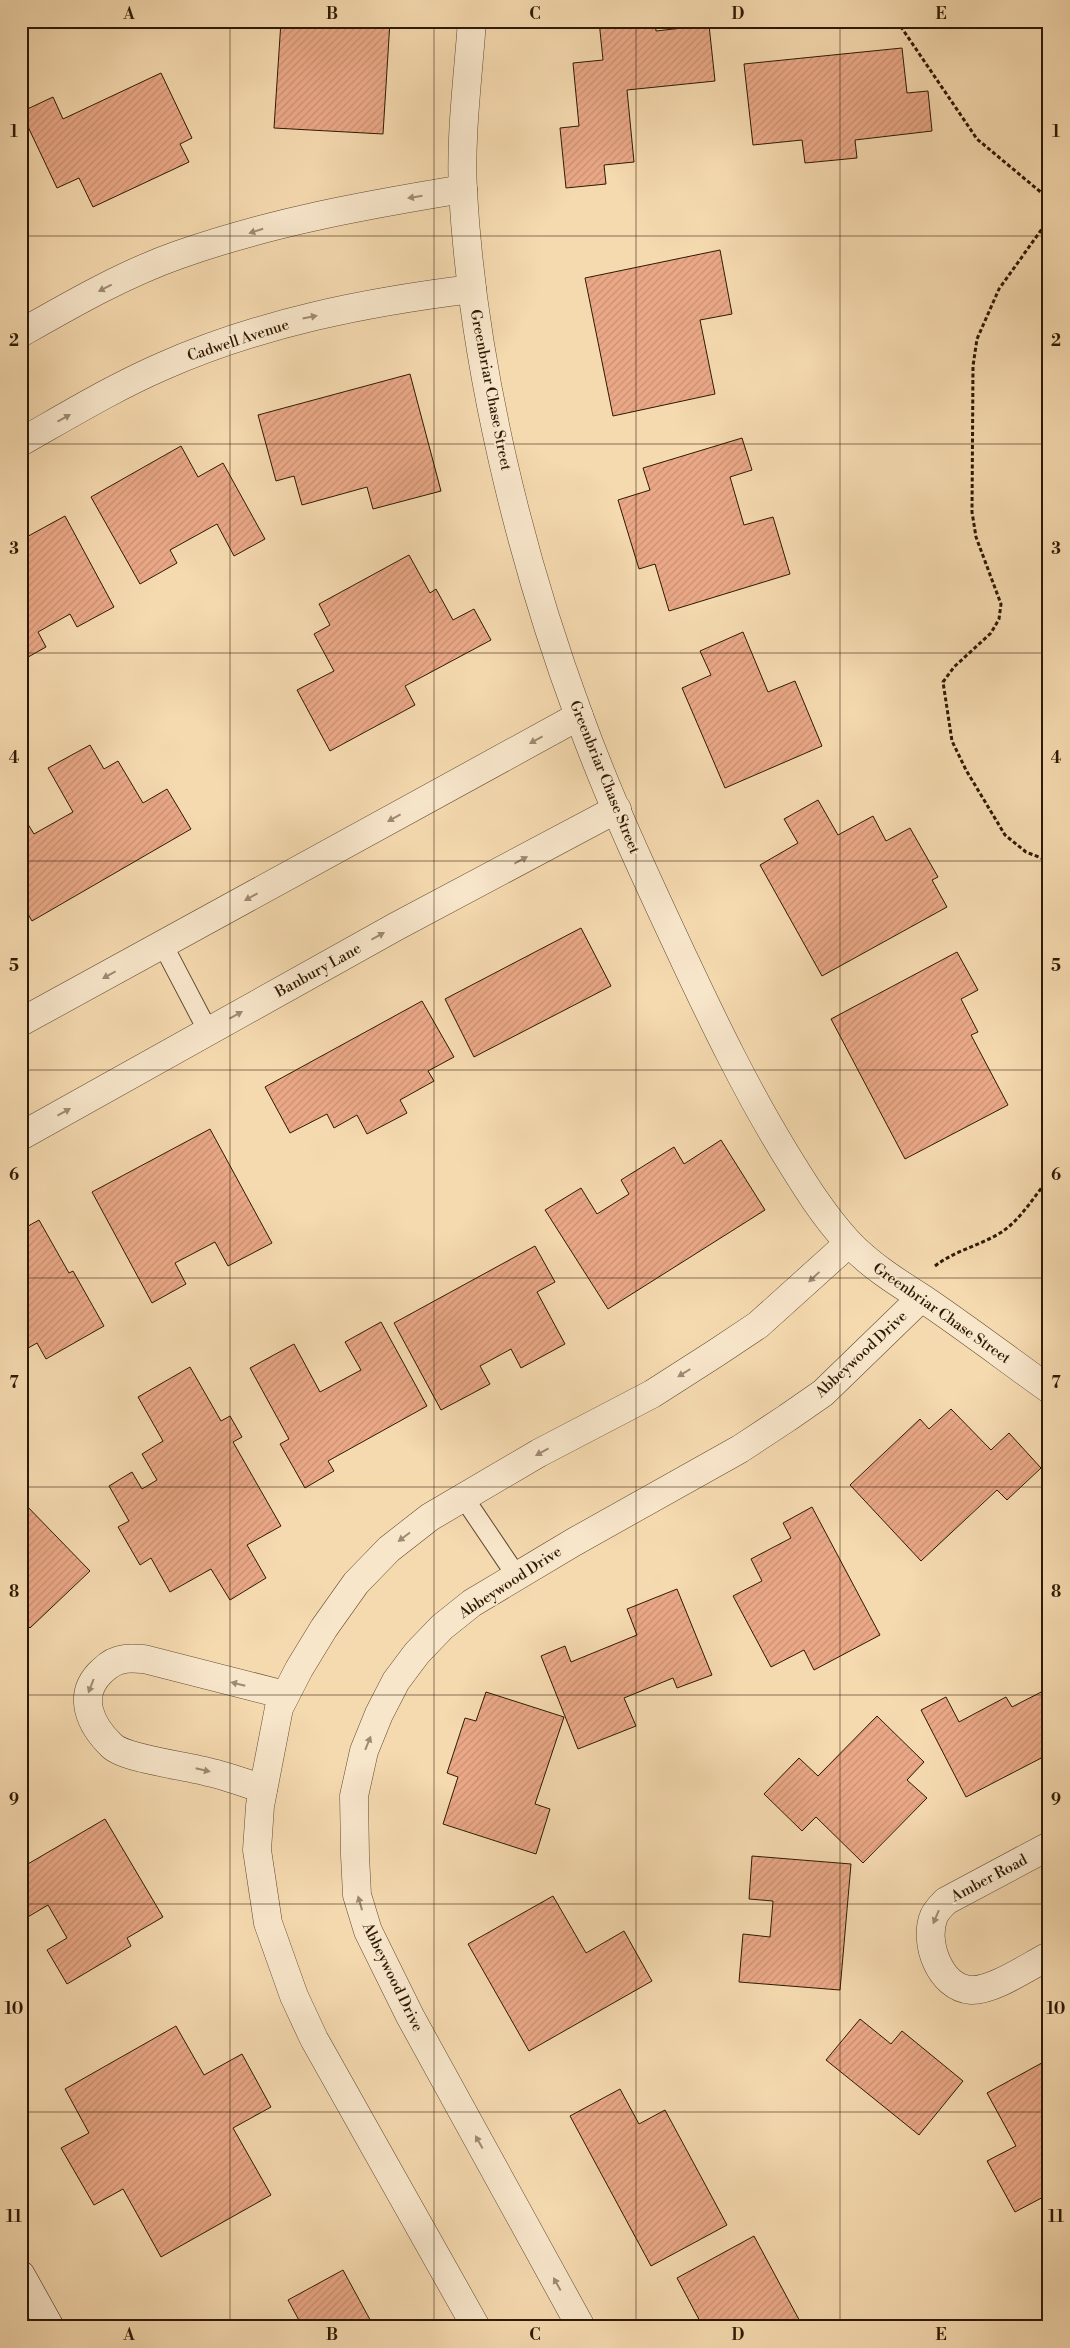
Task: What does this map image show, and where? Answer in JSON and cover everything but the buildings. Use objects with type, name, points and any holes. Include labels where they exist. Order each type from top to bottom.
[{"type":"street","name":"Greenbriar Chase Street","points":[[472,21],[464,124],[463,189],[472,290],[507,475],[530,566],[579,716],[643,872],[705,1004],[763,1116],[818,1207],[849,1243],[884,1274],[1049,1389]]},
{"type":"street","points":[[21,333],[125,278],[195,250],[284,222],[463,189]]},
{"type":"street","name":"Cadwell Avenue","points":[[21,442],[104,395],[160,367],[234,339],[282,323],[420,296],[472,290]]},
{"type":"street","points":[[21,1022],[579,716]]},
{"type":"street","name":"Banbury Lane","points":[[21,1136],[397,926],[617,809]]},
{"type":"street","points":[[476,2327],[314,2040],[294,1996],[268,1923],[256,1850],[263,1789],[279,1708],[314,1644],[356,1583],[389,1548],[430,1518],[539,1453],[652,1394],[716,1353],[758,1325],[849,1243]]},
{"type":"street","name":"Abbeywood Drive","points":[[581,2327],[410,2016],[368,1930],[357,1896],[354,1796],[364,1751],[379,1714],[396,1681],[417,1653],[442,1627],[472,1603],[516,1575],[740,1449],[787,1418],[823,1393],[921,1298]]},
{"type":"street","points":[[263,1789],[210,1772],[139,1757],[114,1748],[98,1731],[89,1711],[87,1697],[92,1680],[108,1665],[124,1659],[144,1659],[285,1695]]},
{"type":"street","name":"Amber Road","points":[[1049,1846],[946,1901],[934,1916],[931,1936],[932,1952],[942,1971],[952,1984],[970,1990],[984,1988],[1049,1956]]},
{"type":"street","points":[[21,2276],[50,2327]]},
{"type":"lane","points":[[162,945],[208,1031]]},
{"type":"lane","points":[[464,1498],[516,1575]]},
{"type":"path","points":[[897,21],[977,139],[1049,199]]},
{"type":"path","points":[[1049,219],[999,288],[978,339],[973,366],[972,512],[976,537],[1001,604],[999,619],[991,633],[954,667],[943,682],[952,741],[966,770],[1005,835],[1026,852],[1049,861]]},
{"type":"path","points":[[921,1298],[931,1269],[946,1258],[979,1246],[1002,1232],[1028,1208],[1038,1191],[1049,1179]]}]
